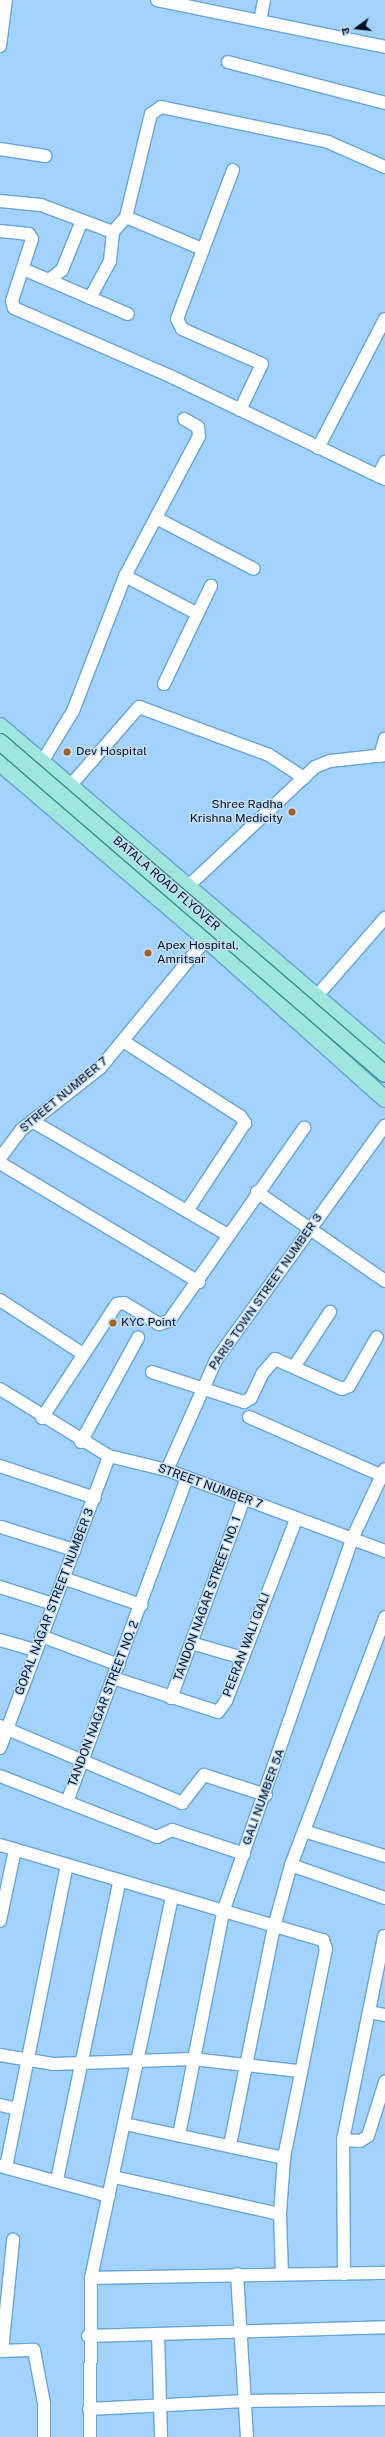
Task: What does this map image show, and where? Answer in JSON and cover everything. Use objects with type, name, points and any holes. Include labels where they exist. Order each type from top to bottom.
[{"type":"main road","points":[[0,726],[385,1055]]},
{"type":"main road","name":"BATALA ROAD FLYOVER","points":[[0,742],[385,1074]]},
{"type":"main road","points":[[0,763],[206,939],[385,1099]]},
{"type":"street","points":[[0,42],[6,0]]},
{"type":"street","points":[[157,0],[182,2],[260,21],[385,47]]},
{"type":"street","points":[[260,21],[264,0]]},
{"type":"street","points":[[228,62],[385,103]]},
{"type":"street","points":[[90,298],[110,261],[113,232],[126,217],[151,114],[161,107],[328,142],[385,167]]},
{"type":"street","points":[[0,150],[45,156]]},
{"type":"street","points":[[233,170],[202,249],[178,323],[182,329],[262,364],[240,410]]},
{"type":"street","points":[[0,201],[41,205],[81,223],[113,232]]},
{"type":"street","points":[[126,217],[202,249]]},
{"type":"street","points":[[49,280],[62,270],[81,223]]},
{"type":"street","points":[[0,230],[32,236],[11,304],[14,308],[240,410],[381,477],[385,462]]},
{"type":"street","points":[[23,269],[128,314]]},
{"type":"street","points":[[318,448],[385,319]]},
{"type":"street","points":[[42,762],[73,711],[125,576],[200,433],[198,427],[184,419]]},
{"type":"street","points":[[156,518],[254,570]]},
{"type":"street","points":[[125,576],[198,614]]},
{"type":"street","points":[[164,684],[211,586]]},
{"type":"street","points":[[70,786],[139,707],[269,754],[304,778]]},
{"type":"street","points":[[169,908],[187,886],[304,778],[330,761],[383,755],[385,739]]},
{"type":"street","points":[[316,997],[385,918]]},
{"type":"street","name":"STREET NUMBER 7","points":[[0,1158],[32,1121],[101,1067],[206,939]]},
{"type":"street","points":[[126,1037],[246,1123],[187,1211]]},
{"type":"street","points":[[32,1121],[228,1235]]},
{"type":"street","name":"PARIS TOWN STREET NUMBER 3","points":[[167,1470],[201,1390],[216,1360],[385,1126]]},
{"type":"street","points":[[42,1418],[117,1304],[124,1303],[163,1325],[199,1282],[257,1192],[304,1128]]},
{"type":"street","points":[[0,1163],[199,1282]]},
{"type":"street","points":[[257,1192],[385,1281]]},
{"type":"street","points":[[0,1300],[83,1354]]},
{"type":"street","points":[[294,1367],[330,1312]]},
{"type":"street","points":[[152,1372],[201,1390],[247,1402],[272,1360],[294,1367],[342,1389],[349,1386],[377,1337]]},
{"type":"street","points":[[81,1442],[138,1338]]},
{"type":"street","name":"STREET NUMBER 7","points":[[0,1389],[42,1418],[81,1442],[109,1456],[167,1470],[296,1520],[385,1551]]},
{"type":"street","points":[[249,1417],[384,1474]]},
{"type":"street","name":"GOPAL NAGAR STREET NUMBER 3","points":[[0,1748],[4,1727],[41,1636],[109,1456]]},
{"type":"street","points":[[0,1466],[94,1498]]},
{"type":"street","name":"GALI NUMBER 5A","points":[[179,2135],[223,1912],[266,1795],[352,1539],[384,1474]]},
{"type":"street","name":"TANDON NAGAR STREET NO. 2","points":[[67,1802],[187,1478]]},
{"type":"street","name":"TANDON NAGAR STREET NO. 1","points":[[171,1698],[244,1499]]},
{"type":"street","name":"PEERAN WALI GALI","points":[[113,1678],[218,1712],[226,1701],[296,1520]]},
{"type":"street","points":[[1,1527],[74,1550]]},
{"type":"street","points":[[63,1578],[141,1605]]},
{"type":"street","points":[[0,1587],[53,1604]]},
{"type":"street","points":[[230,2145],[248,2065],[274,1927],[291,1865],[385,1617]]},
{"type":"street","points":[[41,1636],[119,1665]]},
{"type":"street","points":[[0,1640],[35,1650]]},
{"type":"street","points":[[191,1643],[242,1658]]},
{"type":"street","points":[[4,1727],[182,1803],[204,1774],[266,1795]]},
{"type":"street","points":[[0,1776],[157,1837],[172,1830],[244,1854]]},
{"type":"street","points":[[304,1831],[385,1856]]},
{"type":"street","points":[[0,1845],[119,1882],[274,1927],[318,1938],[326,1945],[299,2072],[284,2158],[280,2214],[282,2274]]},
{"type":"street","points":[[0,1921],[15,1850]]},
{"type":"street","points":[[67,1865],[28,2061],[3,2167],[56,2180],[109,2196]]},
{"type":"street","points":[[291,1865],[385,1898]]},
{"type":"street","points":[[56,2180],[83,2065],[119,1882]]},
{"type":"street","points":[[90,2437],[88,2336],[91,2278],[114,2177],[172,1897]]},
{"type":"street","points":[[344,2274],[343,2140],[384,1936]]},
{"type":"street","points":[[369,2012],[385,2015]]},
{"type":"street","points":[[0,2055],[28,2061],[83,2065],[138,2059],[193,2059],[299,2072]]},
{"type":"street","points":[[343,2140],[364,2140],[383,2099],[385,2082]]},
{"type":"street","points":[[0,2105],[17,2109]]},
{"type":"street","points":[[125,2124],[230,2145],[284,2158]]},
{"type":"street","points":[[114,2177],[280,2214]]},
{"type":"street","points":[[13,2240],[1,2351],[34,2350],[44,2403],[44,2437]]},
{"type":"street","points":[[91,2278],[237,2274],[385,2273]]},
{"type":"street","points":[[237,2274],[248,2437]]},
{"type":"street","points":[[88,2336],[385,2327]]},
{"type":"street","points":[[158,2334],[161,2437]]},
{"type":"street","points":[[89,2409],[160,2404],[246,2401],[385,2399]]},
{"type":"place","name":"Dev Hospital","points":[[67,752]]},
{"type":"place","name":"Shree Radha Krishna Medicity","points":[[292,812]]},
{"type":"place","name":"Apex Hospital, Amritsar","points":[[148,953]]},
{"type":"place","name":"KYC Point","points":[[113,1323]]}]
